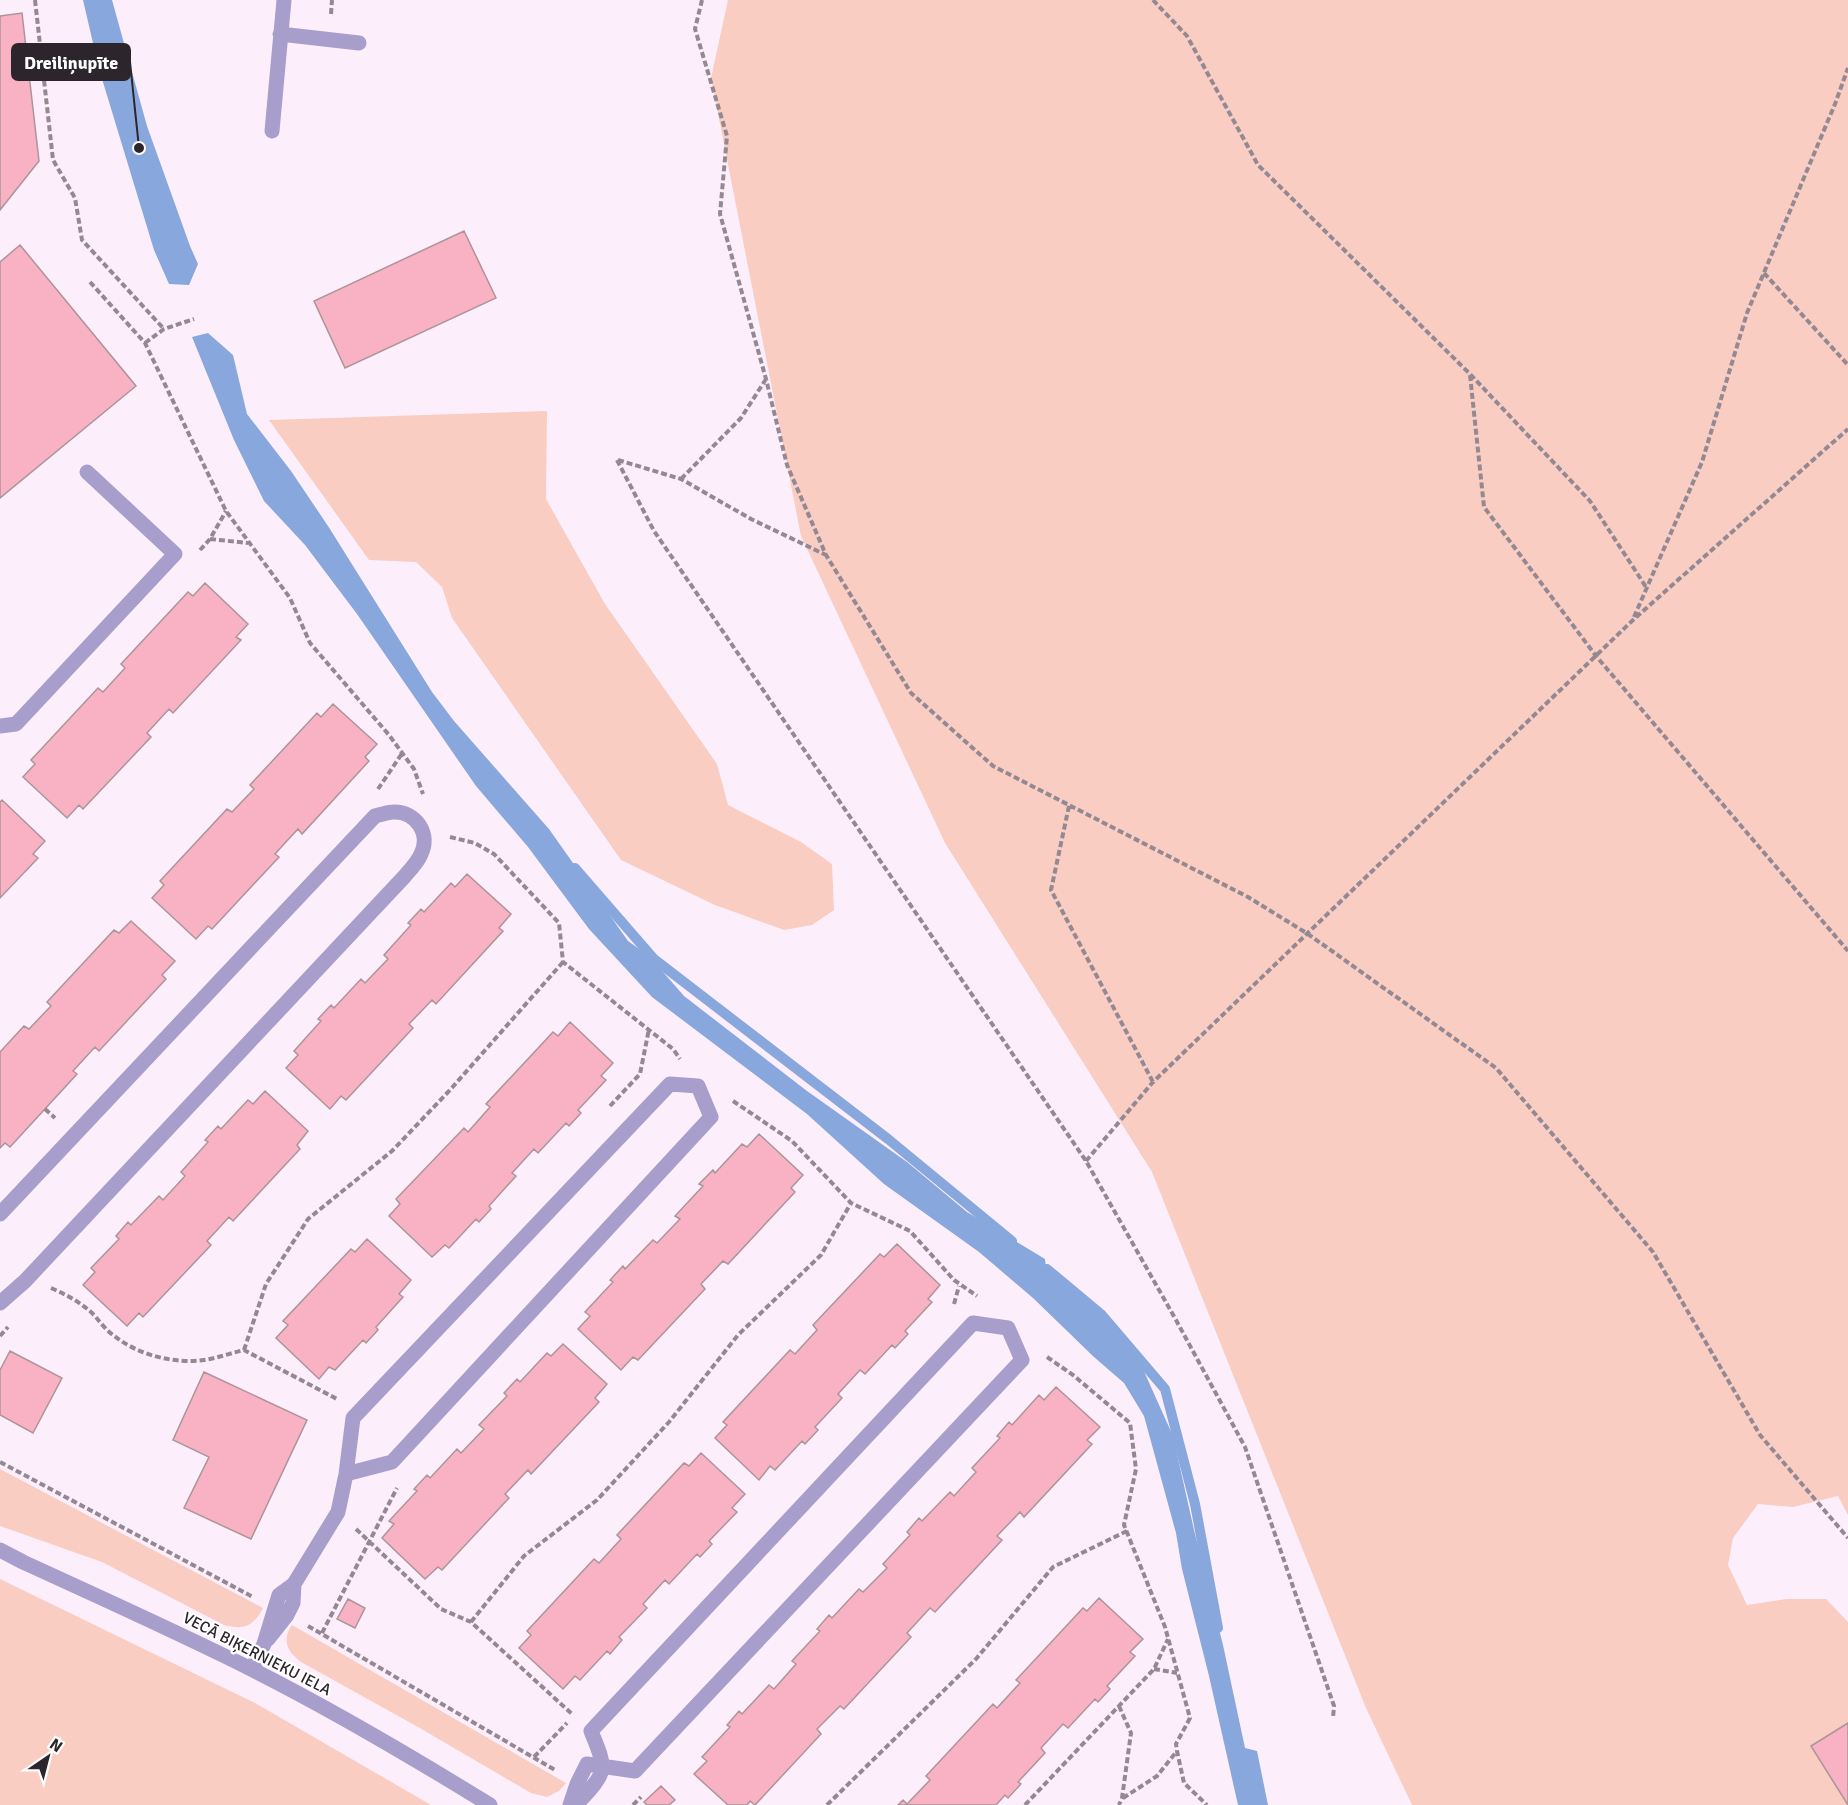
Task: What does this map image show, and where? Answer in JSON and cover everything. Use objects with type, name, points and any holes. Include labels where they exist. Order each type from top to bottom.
[{"type":"street","points":[[272,131],[284,0]]},
{"type":"street","points":[[280,34],[359,43]]},
{"type":"street","points":[[0,726],[16,724],[175,554],[87,471]]},
{"type":"street","points":[[0,1214],[375,816],[394,812],[407,815],[422,826],[425,841],[421,855],[404,877],[25,1281],[0,1304]]},
{"type":"street","points":[[252,1669],[264,1644],[279,1595],[294,1584],[338,1512],[346,1474],[353,1418],[670,1084],[698,1086],[711,1117],[392,1462],[346,1474]]},
{"type":"street","points":[[570,1805],[587,1764],[602,1766],[635,1771],[1022,1360],[1008,1328],[973,1323],[591,1731],[602,1766],[602,1773],[576,1805]]},
{"type":"street","name":"VECĀ BIĶERNIEKU IELA","points":[[0,1550],[252,1669],[413,1758],[490,1805]]},
{"type":"path","points":[[35,0],[53,160],[75,198],[82,240],[164,329]]},
{"type":"path","points":[[702,0],[694,29],[726,136],[720,214],[766,379],[787,465],[826,555],[911,693],[993,766],[1248,897],[1308,934],[1496,1068],[1653,1252],[1760,1435],[1848,1538]]},
{"type":"path","points":[[1153,0],[1186,36],[1258,165],[1470,374],[1590,501],[1646,587]]},
{"type":"path","points":[[1633,620],[1702,462],[1747,313],[1848,68]]},
{"type":"path","points":[[1764,273],[1848,365]]},
{"type":"path","points":[[90,282],[145,343],[226,511],[290,598],[310,643],[389,735],[414,769],[424,798]]},
{"type":"path","points":[[145,343],[164,329],[194,319]]},
{"type":"path","points":[[1470,374],[1484,507],[1596,656],[1848,951]]},
{"type":"path","points":[[681,479],[741,418],[766,379]]},
{"type":"path","points":[[1086,1161],[1153,1082],[1633,620],[1848,429]]},
{"type":"path","points":[[826,555],[750,519],[681,479],[617,460],[654,531],[1086,1161],[1245,1447],[1334,1706],[1333,1718]]},
{"type":"path","points":[[197,553],[210,539],[226,511]]},
{"type":"path","points":[[210,539],[248,543]]},
{"type":"path","points":[[1069,806],[1051,890],[1153,1082]]},
{"type":"path","points":[[445,836],[475,843],[494,854],[558,923],[563,962],[673,1049],[698,1086],[720,1092],[792,1141],[851,1203],[910,1232],[959,1286],[990,1304],[1008,1328]]},
{"type":"path","points":[[244,1350],[266,1284],[308,1220],[392,1151],[563,962]]},
{"type":"path","points":[[608,1108],[640,1074],[649,1029]]},
{"type":"path","points":[[471,1622],[524,1556],[597,1500],[669,1422],[738,1335],[821,1254],[851,1203]]},
{"type":"path","points":[[25,1281],[47,1286],[72,1298],[92,1313],[112,1335],[132,1348],[152,1356],[189,1361],[206,1360],[244,1350],[336,1397],[353,1418]]},
{"type":"path","points":[[1042,1352],[1049,1360],[1073,1375],[1130,1423],[1136,1468],[1124,1525],[1165,1627],[1190,1718],[1176,1744],[1184,1783],[1207,1805]]},
{"type":"path","points":[[338,1512],[441,1609],[471,1622],[574,1716],[534,1757]]},
{"type":"path","points":[[827,1805],[976,1659],[1053,1567],[1127,1531]]},
{"type":"path","points":[[1024,1805],[1154,1669],[1168,1639]]},
{"type":"path","points":[[1154,1669],[1177,1673]]},
{"type":"path","points":[[1119,1706],[1131,1732],[1122,1798],[1119,1805]]},
{"type":"path","points":[[1122,1798],[1157,1776],[1178,1751]]},
{"type":"shaded area","points":[[728,0],[1848,0],[1848,1515],[1838,1496],[1793,1507],[1758,1504],[1733,1538],[1728,1565],[1747,1605],[1787,1599],[1826,1599],[1848,1622],[1848,1805],[1412,1805],[1366,1708],[1152,1172],[945,843],[801,536],[711,78]]},
{"type":"shaded area","points":[[547,411],[546,499],[605,604],[717,764],[728,805],[801,842],[832,864],[834,910],[812,925],[784,930],[715,905],[621,860],[452,618],[442,587],[416,562],[369,560],[269,420]]},
{"type":"shaded area","points":[[0,1469],[263,1608],[256,1619],[247,1626],[224,1625],[102,1562],[0,1526]]},
{"type":"shaded area","points":[[0,1579],[255,1703],[431,1805],[0,1805]]},
{"type":"shaded area","points":[[292,1625],[566,1783],[559,1791],[547,1797],[531,1793],[301,1662],[288,1646],[287,1636]]},
{"type":"water","points":[[83,0],[112,0],[147,126],[198,264],[189,285],[169,284],[154,250],[99,69]]},
{"type":"water","points":[[208,333],[233,355],[247,414],[291,471],[328,526],[432,692],[454,721],[549,829],[628,941],[649,956],[684,996],[807,1091],[907,1162],[967,1212],[1045,1259],[1046,1268],[1146,1362],[1142,1367],[1173,1436],[1245,1748],[1257,1751],[1268,1805],[1238,1805],[1182,1569],[1176,1533],[1144,1416],[1124,1383],[1033,1298],[979,1252],[884,1184],[807,1114],[652,997],[589,929],[528,847],[476,786],[357,614],[305,545],[264,501],[234,440],[192,337]]},
{"type":"building","points":[[22,13],[39,161],[0,210],[0,16]]},
{"type":"building","points":[[464,231],[496,298],[345,368],[314,301]]},
{"type":"building","points":[[20,245],[136,386],[0,498],[0,262]]},
{"type":"building","points":[[205,583],[248,624],[236,637],[241,640],[173,713],[169,709],[147,733],[151,737],[83,809],[79,805],[67,818],[23,777],[35,764],[31,760],[98,688],[103,692],[125,668],[121,664],[188,592],[193,596]]},
{"type":"building","points":[[333,704],[377,744],[365,757],[369,761],[302,834],[298,829],[275,854],[279,857],[212,929],[208,926],[196,939],[152,898],[164,885],[160,881],[227,809],[232,812],[254,789],[250,785],[317,713],[321,717]]},
{"type":"building","points":[[2,800],[45,841],[33,854],[38,858],[0,898],[0,802]]},
{"type":"building","points":[[467,874],[511,914],[499,928],[503,931],[436,1004],[432,1000],[409,1024],[413,1028],[346,1100],[341,1096],[330,1109],[286,1068],[298,1055],[294,1051],[321,1021],[318,1019],[331,1005],[334,1008],[361,979],[365,983],[388,959],[384,955],[411,925],[408,923],[421,909],[424,912],[451,883],[455,887]]},
{"type":"building","points":[[131,921],[175,961],[162,975],[166,979],[99,1051],[95,1047],[73,1071],[77,1074],[10,1147],[5,1143],[0,1148],[0,1052],[24,1026],[29,1029],[51,1006],[47,1002],[114,930],[119,933]]},
{"type":"building","points":[[570,1022],[613,1063],[601,1076],[606,1080],[578,1110],[581,1113],[569,1126],[566,1123],[538,1153],[534,1149],[512,1173],[516,1176],[489,1206],[491,1209],[479,1222],[476,1219],[449,1248],[445,1245],[432,1257],[389,1216],[400,1204],[396,1199],[464,1128],[468,1132],[490,1107],[486,1104],[553,1032],[558,1036]]},
{"type":"building","points":[[265,1091],[308,1131],[297,1145],[300,1149],[233,1221],[229,1217],[207,1241],[211,1245],[143,1317],[139,1313],[127,1326],[83,1285],[95,1272],[91,1268],[119,1239],[116,1236],[128,1222],[131,1225],[159,1196],[163,1200],[185,1176],[181,1172],[208,1142],[205,1140],[218,1126],[221,1129],[248,1100],[253,1104]]},
{"type":"building","points":[[759,1134],[803,1175],[791,1188],[795,1192],[728,1264],[723,1261],[701,1284],[705,1289],[638,1360],[633,1357],[621,1370],[578,1329],[590,1316],[585,1312],[613,1282],[610,1280],[623,1266],[625,1269],[653,1240],[657,1243],[680,1219],[675,1216],[703,1186],[699,1184],[713,1170],[715,1173],[742,1144],[747,1147]]},
{"type":"building","points":[[367,1239],[411,1280],[399,1294],[403,1297],[376,1327],[378,1330],[366,1343],[363,1340],[335,1370],[329,1367],[319,1379],[276,1338],[288,1325],[283,1321],[351,1249],[355,1252]]},
{"type":"building","points":[[897,1244],[940,1285],[928,1299],[932,1302],[905,1331],[908,1334],[895,1348],[892,1345],[865,1374],[860,1370],[838,1394],[842,1398],[815,1427],[818,1430],[805,1444],[802,1441],[775,1470],[770,1466],[759,1480],[715,1438],[727,1425],[723,1422],[790,1350],[795,1354],[817,1330],[813,1325],[880,1254],[884,1257]]},
{"type":"building","points":[[563,1344],[607,1384],[595,1398],[599,1402],[531,1474],[528,1470],[505,1494],[509,1498],[442,1570],[438,1567],[425,1579],[382,1538],[394,1524],[389,1521],[417,1491],[414,1489],[427,1475],[430,1478],[457,1449],[461,1453],[484,1429],[479,1425],[507,1396],[504,1393],[517,1379],[520,1382],[547,1353],[551,1356]]},
{"type":"building","points":[[10,1351],[62,1378],[33,1433],[0,1415],[0,1370]]},
{"type":"building","points":[[204,1372],[307,1420],[251,1539],[184,1508],[209,1457],[173,1440]]},
{"type":"building","points":[[1056,1387],[1100,1427],[1087,1440],[1092,1444],[1024,1517],[1020,1512],[997,1536],[1002,1540],[935,1612],[930,1608],[907,1633],[911,1637],[844,1709],[840,1706],[817,1729],[821,1734],[755,1805],[750,1801],[747,1805],[728,1805],[694,1774],[707,1761],[702,1757],[730,1727],[727,1725],[739,1711],[742,1714],[769,1685],[774,1689],[796,1664],[792,1661],[820,1631],[817,1629],[829,1615],[832,1618],[859,1589],[863,1592],[887,1568],[883,1564],[910,1535],[907,1532],[919,1518],[922,1521],[950,1492],[954,1496],[976,1472],[972,1468],[1000,1438],[997,1436],[1009,1422],[1012,1425],[1039,1395],[1044,1400]]},
{"type":"building","points":[[701,1453],[745,1494],[732,1508],[737,1512],[709,1541],[712,1544],[700,1557],[697,1554],[669,1584],[665,1580],[643,1604],[647,1608],[619,1637],[622,1640],[610,1654],[607,1651],[580,1680],[575,1676],[563,1689],[519,1648],[531,1635],[527,1631],[594,1559],[599,1563],[621,1539],[617,1535],[684,1463],[689,1466]]},
{"type":"building","points":[[1099,1598],[1143,1639],[1130,1652],[1135,1656],[1107,1686],[1110,1689],[1098,1702],[1095,1699],[1068,1728],[1063,1724],[1041,1748],[1045,1753],[1018,1782],[1021,1784],[1008,1798],[1005,1795],[996,1805],[898,1805],[903,1800],[907,1804],[930,1780],[926,1776],[993,1704],[997,1708],[1020,1683],[1016,1680],[1083,1608],[1087,1611]]},
{"type":"building","points":[[348,1599],[365,1608],[355,1628],[337,1619]]},
{"type":"building","points":[[1848,1723],[1848,1805],[1811,1746]]},
{"type":"building","points":[[661,1786],[675,1800],[669,1805],[647,1805],[644,1802]]},
{"type":"waterway","points":[[575,868],[654,959],[888,1139],[1012,1241]]},
{"type":"waterway","points":[[1047,1269],[1101,1314],[1165,1389],[1195,1504],[1218,1628]]},
{"type":"place","name":"Dreiliņupīte","points":[[139,148]]}]
